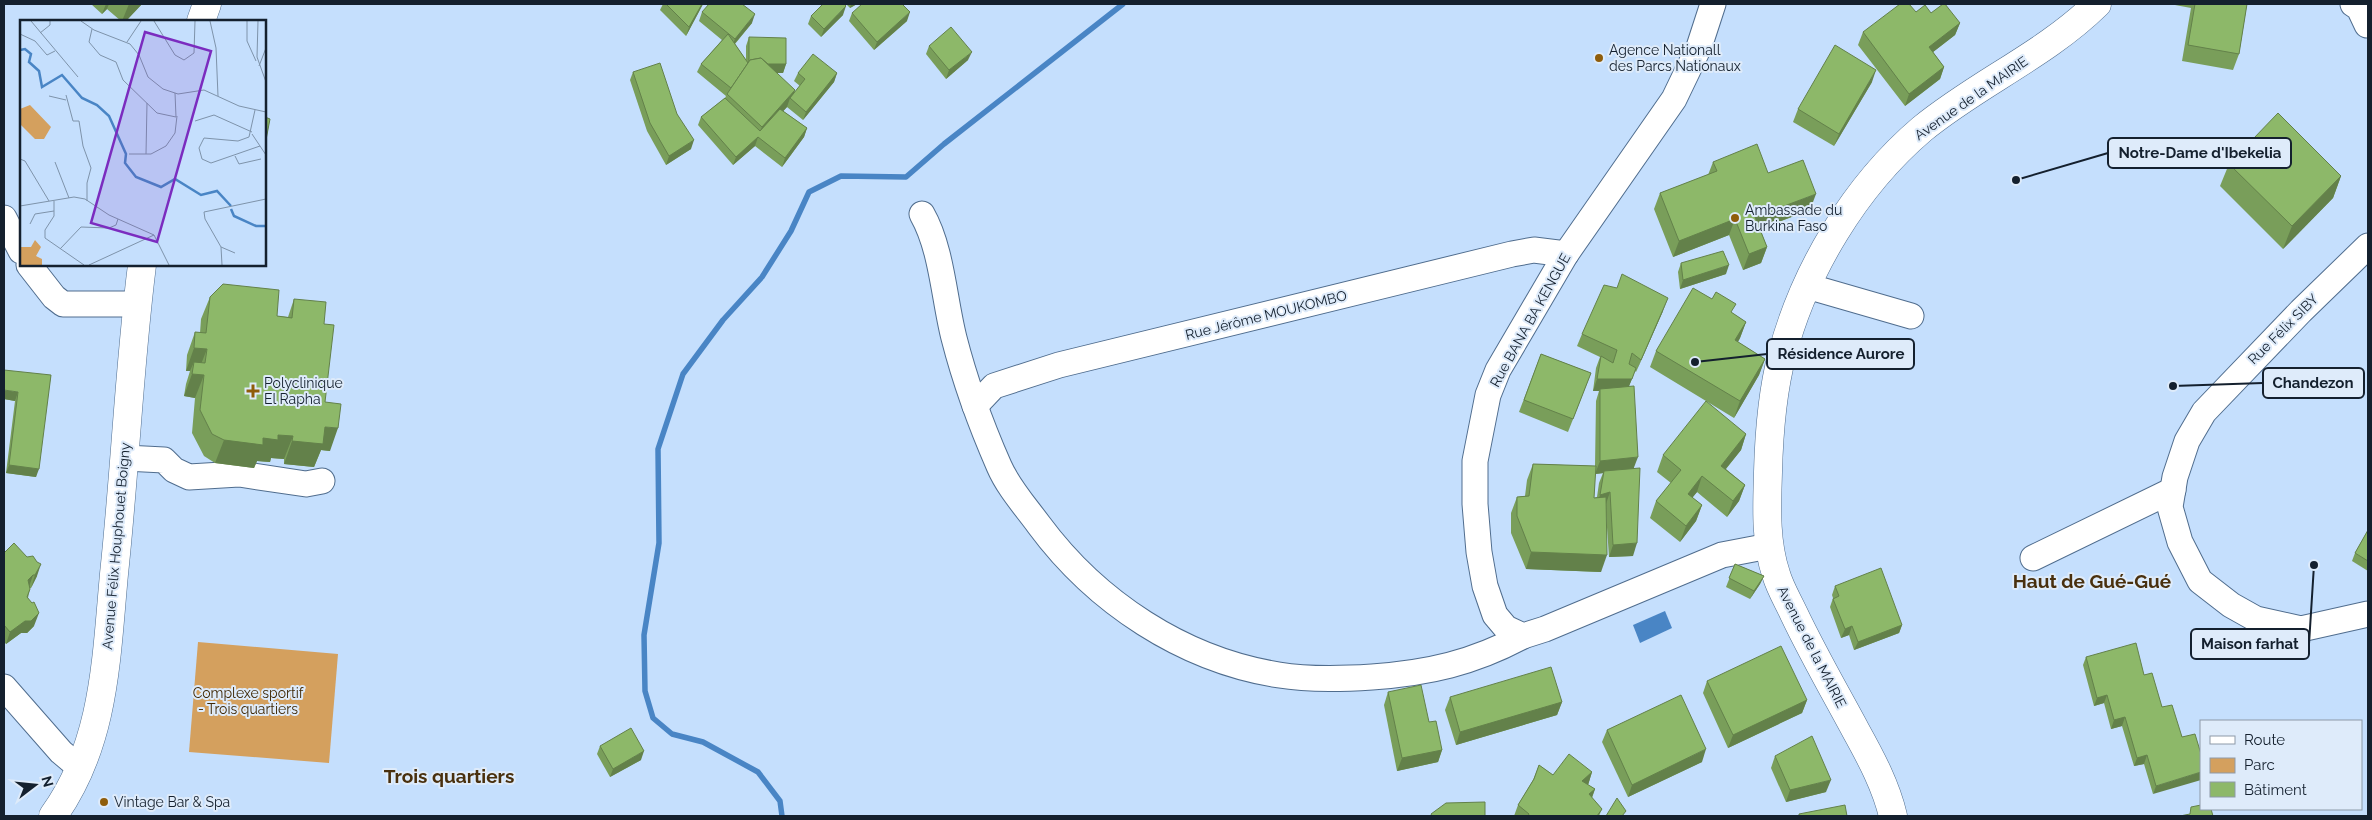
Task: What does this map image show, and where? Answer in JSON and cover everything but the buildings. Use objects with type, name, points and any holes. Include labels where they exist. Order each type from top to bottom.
[{"type":"main road","points":[[201,20],[207,4]]},
{"type":"main road","name":"Avenue de la MAIRIE","points":[[1893,816],[1877,771],[1805,638],[1786,598],[1776,575],[1769,546],[1768,456],[1776,387],[1787,338],[1806,286],[1826,249],[1853,208],[1894,156],[1924,128],[2069,30],[2097,4]]},
{"type":"main road","name":"Avenue Félix Houphouet Boigny","points":[[53,816],[64,801],[93,737],[102,694],[142,266]]},
{"type":"street","name":"Rue BANA BA KENGUE","points":[[1523,636],[1506,628],[1495,615],[1485,586],[1476,514],[1475,461],[1486,402],[1498,370],[1566,254],[1674,99],[1699,47],[1713,4]]},
{"type":"street","points":[[2353,4],[2359,8],[2367,25]]},
{"type":"street","points":[[922,214],[932,236],[953,336],[976,406],[1000,469],[1048,538],[1076,569],[1106,596],[1161,633],[1229,663],[1279,675],[1353,678],[1436,670],[1484,654],[1523,636],[1545,629],[1722,556],[1769,546]]},
{"type":"street","points":[[4,218],[20,249]]},
{"type":"street","name":"Rue Félix SIBY","points":[[2368,246],[2301,311],[2204,412],[2187,441],[2175,477],[2170,507],[2180,542],[2200,581],[2231,605],[2256,619],[2301,629],[2368,614]]},
{"type":"street","name":"Rue Jérôme MOUKOMBO","points":[[976,406],[994,386],[1059,366],[1512,254],[1534,250],[1566,254]]},
{"type":"street","points":[[30,266],[54,297],[63,304],[137,304]]},
{"type":"street","points":[[1806,286],[1911,316]]},
{"type":"street","points":[[125,458],[164,460],[174,470],[189,477],[239,474],[306,484],[322,481]]},
{"type":"street","points":[[2033,558],[2173,490]]},
{"type":"street","points":[[4,687],[61,752],[80,768]]},
{"type":"green space","name":"Complexe sportif - Trois quartiers","points":[[198,642],[338,654],[329,763],[189,752]]},
{"type":"water","points":[[1665,611],[1672,628],[1640,643],[1633,625]]},
{"type":"waterway","points":[[782,816],[780,801],[758,772],[703,742],[672,734],[653,718],[645,691],[644,635],[659,543],[658,449],[683,374],[723,320],[762,277],[791,231],[809,192],[841,176],[906,177],[944,144],[1123,4]]},
{"type":"place","name":"Agence Nationall des Parcs Nationaux","points":[[1599,58]]},
{"type":"place","name":"Notre-Dame d'Ibekelia","points":[[2016,180]]},
{"type":"place","name":"Ambassade du Burkina Faso","points":[[1735,218]]},
{"type":"place","name":"Résidence Aurore","points":[[1695,362]]},
{"type":"place","name":"Chandezon","points":[[2173,386]]},
{"type":"place","name":"Polyclinique El Rapha","points":[[253,391]]},
{"type":"place","name":"Maison farhat","points":[[2314,565]]},
{"type":"place","name":"Vintage Bar & Spa","points":[[104,802]]},
{"type":"district","name":"Haut de Gué-Gué","points":[[2092,581]]},
{"type":"district","name":"Trois quartiers","points":[[449,776]]}]
